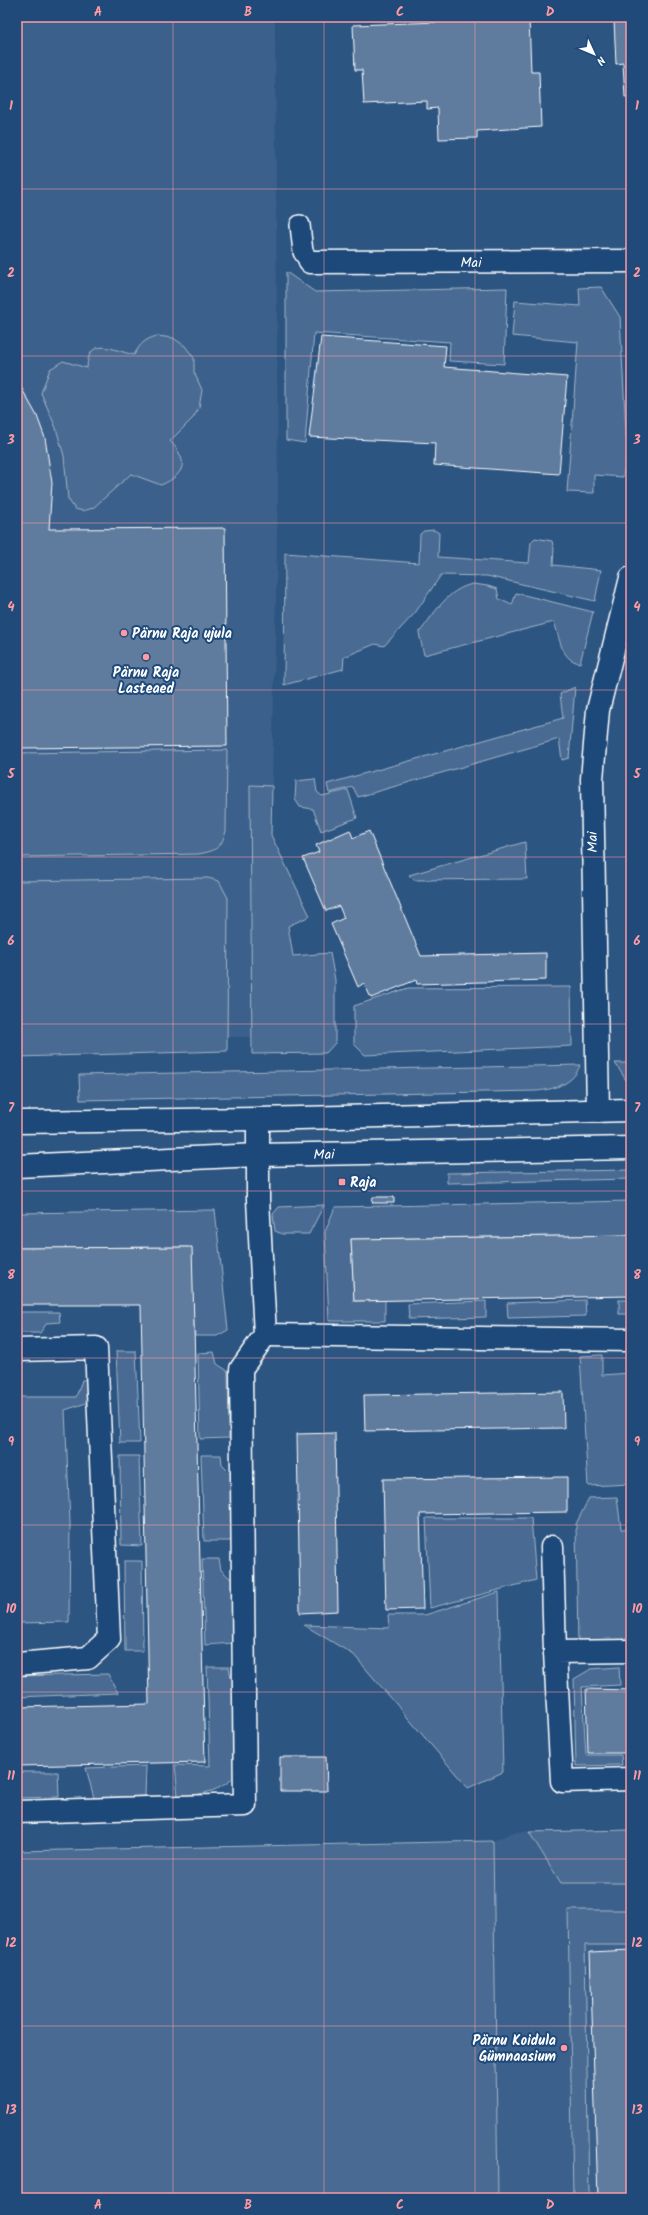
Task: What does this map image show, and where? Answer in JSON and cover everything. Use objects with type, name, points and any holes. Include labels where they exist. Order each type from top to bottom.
[{"type":"street","name":"Mai","points":[[310,262],[631,261]]},
{"type":"street","name":"Mai","points":[[598,1111],[592,779],[598,710],[631,578]]},
{"type":"street","points":[[17,1122],[258,1119],[631,1110]]},
{"type":"street","points":[[17,1812],[244,1805],[241,1369],[265,1335],[258,1199],[258,1119]]},
{"type":"street","name":"Mai","points":[[17,1166],[258,1155],[631,1148]]},
{"type":"street","points":[[265,1335],[631,1340]]},
{"type":"street","points":[[17,1350],[96,1348],[109,1639],[88,1658],[17,1664]]},
{"type":"street","points":[[552,1547],[554,1652],[562,1781],[631,1779]]},
{"type":"street","points":[[554,1652],[631,1651]]},
{"type":"lane","points":[[300,225],[303,252],[310,262]]},
{"type":"shaded area","name":"Pärnu Raja Lasteaed","points":[[17,17],[275,17],[278,494],[267,1037],[17,1037]]},
{"type":"shaded area","points":[[286,272],[315,292],[507,288],[504,364],[449,361],[450,342],[314,333],[305,443],[286,440]]},
{"type":"shaded area","points":[[601,287],[620,317],[627,452],[623,477],[594,475],[594,493],[567,492],[578,342],[512,336],[515,301],[580,306],[579,288]]},
{"type":"shaded area","points":[[157,336],[173,338],[185,346],[194,358],[194,372],[202,390],[199,408],[193,418],[170,441],[176,448],[182,461],[180,472],[169,481],[161,485],[131,474],[93,508],[83,511],[75,509],[68,499],[64,456],[56,428],[41,393],[50,369],[63,361],[87,368],[88,358],[92,351],[103,347],[134,355],[143,342]]},
{"type":"shaded area","points":[[434,530],[439,533],[438,557],[529,563],[531,542],[535,538],[552,541],[554,549],[553,565],[601,570],[595,601],[487,576],[441,575],[415,613],[384,646],[375,644],[344,657],[343,669],[284,685],[285,553],[419,563],[420,534],[424,531]]},
{"type":"shaded area","points":[[473,584],[497,589],[499,599],[512,605],[516,593],[593,612],[580,663],[573,661],[565,653],[554,622],[424,655],[419,633],[448,597],[456,591]]},
{"type":"shaded area","points":[[575,687],[569,758],[562,760],[559,739],[358,797],[353,787],[329,793],[327,784],[563,718],[560,694]]},
{"type":"shaded area","points":[[227,750],[226,831],[222,842],[213,850],[198,854],[17,857],[17,753]]},
{"type":"shaded area","points":[[315,779],[317,792],[322,796],[348,790],[357,818],[321,831],[313,809],[300,807],[295,799],[296,781]]},
{"type":"shaded area","points":[[250,785],[272,786],[271,835],[310,916],[288,926],[293,956],[330,953],[335,980],[335,1043],[326,1053],[252,1054]]},
{"type":"shaded area","points":[[525,842],[527,879],[414,880],[409,875]]},
{"type":"shaded area","points":[[208,878],[219,881],[228,898],[227,1051],[17,1057],[17,881]]},
{"type":"shaded area","points":[[571,987],[572,1046],[365,1055],[354,1044],[354,1006],[408,988]]},
{"type":"shaded area","points":[[615,1063],[631,1063],[631,1083],[626,1080]]},
{"type":"shaded area","points":[[580,1065],[569,1081],[557,1087],[537,1091],[80,1100],[79,1075]]},
{"type":"shaded area","points":[[631,1170],[631,1179],[447,1183],[447,1173]]},
{"type":"shaded area","points":[[631,1201],[631,1235],[351,1239],[354,1301],[385,1300],[385,1321],[329,1321],[325,1232],[335,1207]]},
{"type":"shaded area","points":[[324,1205],[309,1234],[282,1234],[275,1231],[273,1214],[279,1207]]},
{"type":"shaded area","points":[[215,1210],[228,1330],[217,1336],[195,1336],[188,1247],[17,1248],[17,1213]]},
{"type":"shaded area","points":[[585,1300],[586,1316],[508,1318],[507,1303]]},
{"type":"shaded area","points":[[619,1300],[631,1300],[631,1314],[619,1314]]},
{"type":"shaded area","points":[[486,1301],[486,1317],[409,1319],[408,1304]]},
{"type":"shaded area","points":[[17,1312],[59,1312],[60,1322],[47,1323],[40,1333],[17,1333]]},
{"type":"shaded area","points":[[116,1351],[136,1351],[140,1443],[120,1443]]},
{"type":"shaded area","points":[[214,1352],[217,1364],[228,1371],[229,1438],[200,1439],[198,1353]]},
{"type":"shaded area","points":[[602,1355],[602,1375],[631,1373],[631,1484],[588,1486],[580,1356]]},
{"type":"shaded area","points":[[91,1379],[95,1400],[65,1410],[70,1523],[69,1622],[17,1623],[17,1397],[76,1397],[82,1380]]},
{"type":"shaded area","points":[[201,1455],[221,1455],[222,1465],[231,1474],[232,1541],[204,1541]]},
{"type":"shaded area","points":[[120,1456],[139,1456],[142,1546],[121,1545]]},
{"type":"shaded area","points":[[617,1497],[621,1529],[631,1529],[631,1647],[578,1646],[576,1524],[589,1498]]},
{"type":"shaded area","points":[[426,1518],[531,1518],[536,1580],[430,1608]]},
{"type":"shaded area","points":[[202,1559],[219,1559],[221,1570],[232,1580],[234,1643],[205,1645]]},
{"type":"shaded area","points":[[124,1561],[142,1561],[143,1651],[125,1651]]},
{"type":"shaded area","points":[[499,1592],[503,1772],[468,1788],[354,1655],[304,1625],[389,1628],[388,1615],[425,1615]]},
{"type":"shaded area","points":[[207,1667],[229,1667],[231,1678],[238,1685],[236,1776],[223,1786],[209,1792],[178,1796],[175,1765],[210,1766]]},
{"type":"shaded area","points":[[619,1667],[620,1685],[582,1687],[586,1755],[621,1755],[622,1765],[576,1766],[574,1679],[591,1669]]},
{"type":"shaded area","points":[[108,1674],[118,1693],[17,1697],[17,1676]]},
{"type":"shaded area","points":[[146,1766],[145,1796],[94,1798],[86,1768]]},
{"type":"shaded area","points":[[17,1772],[58,1772],[59,1797],[17,1798]]},
{"type":"shaded area","name":"Pärnu Koidula Gümnaasium","points":[[631,1830],[631,2198],[498,2198],[493,1841],[514,1832]]},
{"type":"shaded area","points":[[631,1830],[631,1883],[561,1883],[529,1832]]},
{"type":"shaded area","points":[[493,1841],[498,2198],[17,2198],[17,1851]]},
{"type":"shaded area","points":[[568,1910],[631,1910],[631,1945],[585,1945],[589,2198],[573,2198]]},
{"type":"building","points":[[440,17],[529,17],[531,72],[539,72],[541,127],[477,131],[477,138],[439,139],[438,108],[427,109],[427,101],[364,104],[362,70],[355,70],[353,25],[440,22]]},
{"type":"building","points":[[631,19],[631,97],[625,97],[623,63],[616,64],[614,20]]},
{"type":"building","points":[[321,337],[446,346],[444,367],[567,377],[559,474],[434,465],[435,443],[309,437]]},
{"type":"building","points":[[17,380],[37,416],[45,438],[52,483],[49,529],[225,528],[227,746],[17,748]]},
{"type":"building","points":[[350,830],[353,838],[369,831],[421,956],[546,953],[546,980],[417,984],[416,980],[371,998],[364,983],[358,987],[331,924],[344,918],[339,906],[326,911],[303,858],[319,852],[316,845]]},
{"type":"building","points":[[373,1197],[394,1197],[394,1203],[372,1203]]},
{"type":"building","points":[[631,1235],[631,1296],[354,1301],[351,1239]]},
{"type":"building","points":[[192,1247],[205,1762],[17,1766],[17,1707],[149,1704],[141,1305],[17,1305],[17,1248]]},
{"type":"building","points":[[563,1392],[564,1428],[365,1431],[364,1395]]},
{"type":"building","points":[[335,1433],[338,1611],[300,1613],[297,1434]]},
{"type":"building","points":[[567,1477],[567,1512],[420,1514],[423,1609],[386,1610],[383,1479]]},
{"type":"building","points":[[586,1689],[631,1690],[631,1753],[588,1753]]},
{"type":"building","points":[[280,1757],[326,1757],[327,1791],[280,1791]]},
{"type":"building","points":[[631,1950],[631,2198],[598,2198],[590,1952]]},
{"type":"place","name":"Pärnu Raja ujula","points":[[124,633]]},
{"type":"place","name":"Pärnu Raja Lasteaed","points":[[146,657]]},
{"type":"place","name":"Raja","points":[[342,1182]]},
{"type":"place","name":"Pärnu Koidula Gümnaasium","points":[[564,2048]]}]
